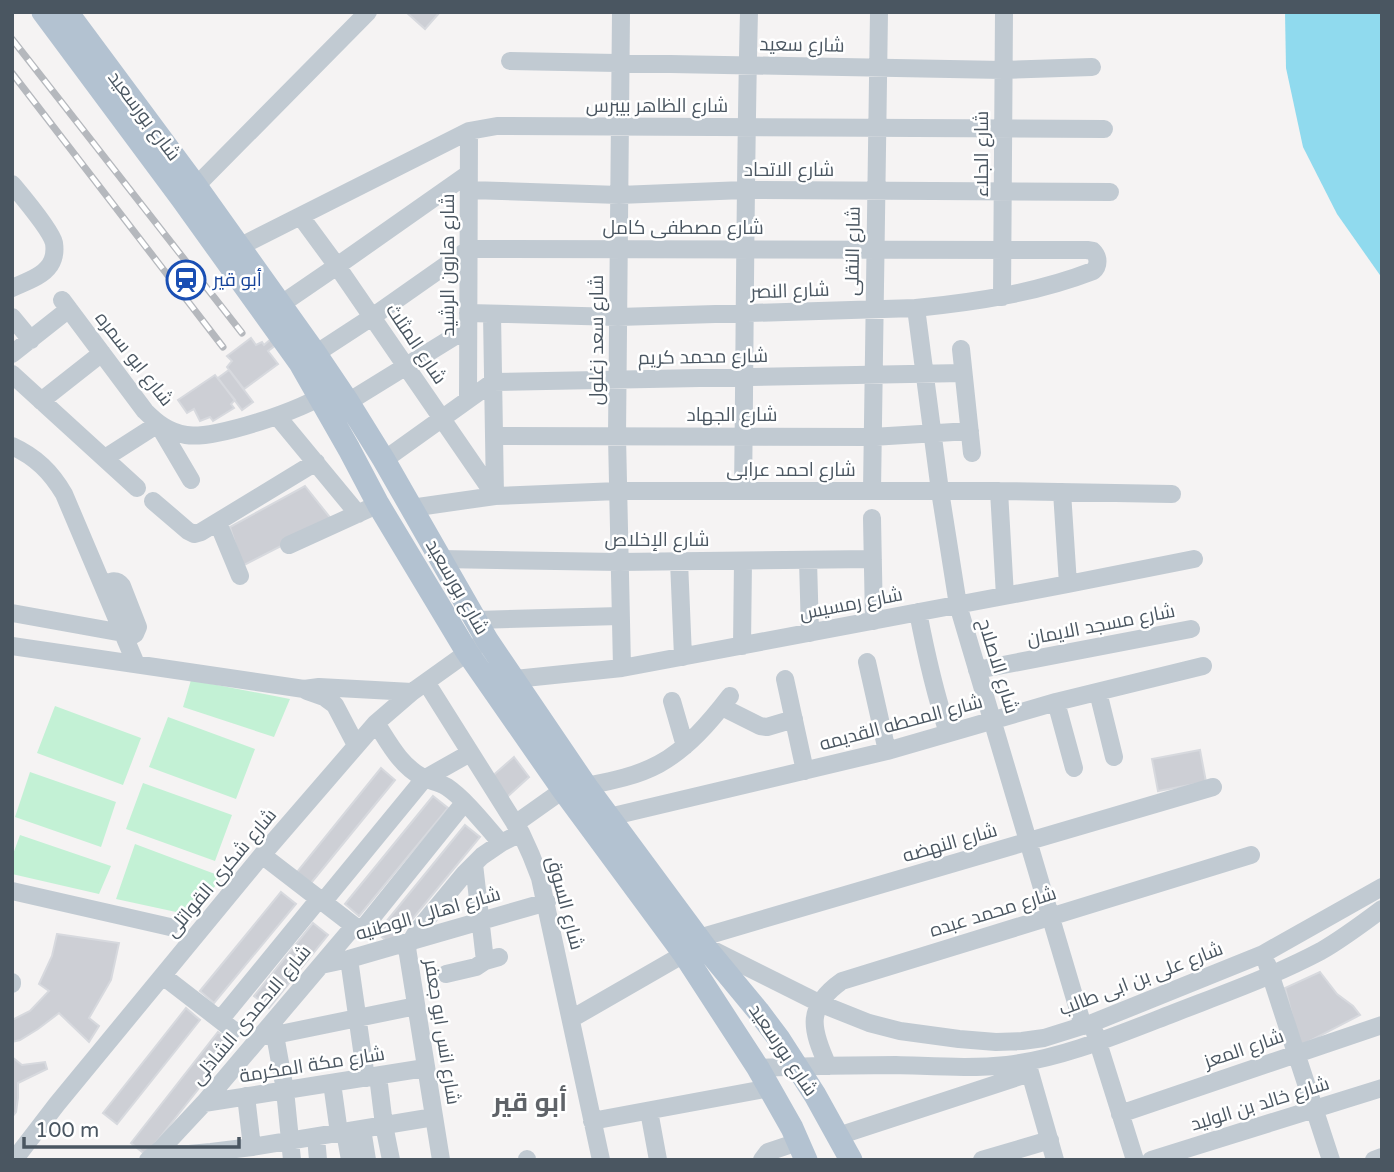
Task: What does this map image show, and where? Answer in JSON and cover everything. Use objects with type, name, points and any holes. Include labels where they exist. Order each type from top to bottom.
[{"type":"main road","name":"شارع بورسعيد","points":[[43,12],[189,192],[239,247],[280,305],[308,358]]},
{"type":"main road","name":"شارع بورسعيد","points":[[67,12],[189,192],[384,460],[481,630],[696,946],[802,1151]]},
{"type":"main road","name":"شارع بورسعيد","points":[[336,395],[368,509],[563,790],[696,946],[758,1011],[797,1066],[850,1160]]},
{"type":"street","points":[[189,192],[368,12]]},
{"type":"street","name":"شارع سعد زغلول","points":[[621,12],[617,436],[622,668]]},
{"type":"street","points":[[743,491],[744,190],[749,12]]},
{"type":"street","name":"شارع النقلى","points":[[872,491],[879,12]]},
{"type":"street","name":"شارع الجلاء","points":[[1002,297],[1004,12]]},
{"type":"street","name":"شارع سعيد","points":[[510,61],[1003,71],[1092,67]]},
{"type":"street","name":"شارع الظاهر بيبرس","points":[[239,247],[469,131],[497,126],[1104,130]]},
{"type":"street","name":"شارع هارون الرشيد","points":[[468,399],[469,131]]},
{"type":"street","points":[[280,305],[469,182]]},
{"type":"street","name":"شارع الاتحاد","points":[[469,182],[619,195],[744,190],[1110,192]]},
{"type":"street","points":[[12,184],[54,244],[54,256],[50,266],[39,275],[12,288]]},
{"type":"street","name":"شارع المثلث","points":[[301,217],[495,496]]},
{"type":"street","points":[[308,358],[469,249]]},
{"type":"street","name":"شارع مصطفى كامل","points":[[469,249],[1087,250],[1093,251],[1097,257]]},
{"type":"street","name":"شارع النصر","points":[[468,321],[492,314],[618,317],[916,308],[962,304],[1052,286],[1093,271],[1097,266],[1097,257]]},
{"type":"street","name":"شارع ابو سمره","points":[[30,340],[66,304],[145,411],[158,424],[187,436],[204,436],[277,416],[336,395]]},
{"type":"street","name":"شارع الاصلاح","points":[[916,308],[958,605],[1050,916],[1088,1025],[1098,1043],[1135,1160]]},
{"type":"street","points":[[492,314],[495,496]]},
{"type":"street","points":[[12,317],[30,340],[12,354]]},
{"type":"street","points":[[336,395],[405,366],[468,321]]},
{"type":"street","points":[[961,349],[972,453]]},
{"type":"street","points":[[41,401],[102,353]]},
{"type":"street","name":"شارع محمد كريم","points":[[493,382],[964,373]]},
{"type":"street","points":[[12,374],[136,488]]},
{"type":"street","points":[[384,460],[493,382]]},
{"type":"street","points":[[277,416],[316,462],[368,509],[289,545]]},
{"type":"street","points":[[105,458],[158,424],[191,480]]},
{"type":"street","name":"شارع الجهاد","points":[[494,436],[872,437],[970,431]]},
{"type":"street","points":[[12,446],[36,460],[57,481],[136,664]]},
{"type":"street","points":[[153,501],[188,531],[201,533],[316,462]]},
{"type":"street","name":"شارع احمد عرابى","points":[[411,508],[495,496],[618,491],[1172,494]]},
{"type":"street","points":[[999,491],[1005,596]]},
{"type":"street","points":[[1062,492],[1068,584]]},
{"type":"street","points":[[872,518],[874,621]]},
{"type":"street","points":[[218,523],[240,576]]},
{"type":"street","name":"شارع الإخلاص","points":[[441,559],[619,562],[873,559]]},
{"type":"street","name":"شارع رمسيس","points":[[514,679],[622,668],[1194,559]]},
{"type":"street","points":[[808,560],[810,633]]},
{"type":"street","points":[[679,561],[683,657]]},
{"type":"street","points":[[742,646],[743,561]]},
{"type":"street","points":[[918,612],[926,654],[948,733]]},
{"type":"street","points":[[12,613],[124,636]]},
{"type":"street","points":[[481,630],[620,616]]},
{"type":"street","name":"شارع مسجد الايمان","points":[[977,670],[1191,629]]},
{"type":"street","name":"شارع شكرى القواتلى","points":[[14,1160],[262,855],[356,745],[376,723],[467,652],[481,630]]},
{"type":"street","points":[[12,646],[304,689],[335,705],[356,745]]},
{"type":"street","points":[[867,662],[887,751]]},
{"type":"street","name":"شارع المحطه القديمه","points":[[609,817],[887,751],[1056,702],[1203,666]]},
{"type":"street","points":[[785,679],[805,771]]},
{"type":"street","points":[[304,689],[419,687]]},
{"type":"street","name":"شارع السوق","points":[[419,687],[470,753],[518,829],[540,878],[601,1160]]},
{"type":"street","points":[[1098,692],[1114,757]]},
{"type":"street","points":[[672,701],[685,746]]},
{"type":"street","points":[[586,786],[637,774],[660,764],[685,746],[726,702],[760,726],[794,719]]},
{"type":"street","points":[[1056,702],[1074,768]]},
{"type":"street","points":[[376,723],[401,761],[424,779],[448,788],[501,842]]},
{"type":"street","points":[[163,976],[227,1025],[321,900],[424,779],[470,753]]},
{"type":"street","name":"شارع النهضه","points":[[571,1019],[696,946],[1213,787]]},
{"type":"street","name":"شارع انس ابو جعفر","points":[[441,1160],[407,948],[417,930],[474,864],[563,790]]},
{"type":"street","name":"شارع الاحمدى الشاذلى","points":[[155,1154],[268,1035],[321,965],[357,928],[464,803]]},
{"type":"street","points":[[262,855],[383,948]]},
{"type":"street","name":"شارع محمد عبده","points":[[819,1003],[828,990],[842,981],[1251,855]]},
{"type":"street","points":[[446,974],[476,967],[492,959],[480,921],[474,864]]},
{"type":"street","name":"شارع على بن ابى طالب","points":[[696,946],[869,1023],[900,1031],[959,1039],[1022,1041],[1044,1038],[1088,1025],[1264,954],[1382,887]]},
{"type":"street","points":[[12,891],[170,927]]},
{"type":"street","name":"شارع اهالى الوطنيه","points":[[321,965],[547,902]]},
{"type":"street","points":[[838,1136],[1098,1043],[1272,975],[1323,950],[1382,909]]},
{"type":"street","points":[[1264,954],[1331,1160]]},
{"type":"street","points":[[349,959],[358,1018],[391,1160]]},
{"type":"street","points":[[819,1003],[814,1030],[828,1066]]},
{"type":"street","points":[[292,1160],[285,1090],[268,1035],[416,1006]]},
{"type":"street","name":"شارع المعز","points":[[1121,1114],[1382,1025]]},
{"type":"street","points":[[758,1068],[898,1065],[1029,1067]]},
{"type":"street","points":[[1029,1067],[1055,1160]]},
{"type":"street","name":"شارع مكة المكرمة","points":[[204,1102],[425,1068]]},
{"type":"street","points":[[332,1083],[349,1131],[366,1160]]},
{"type":"street","points":[[593,1121],[770,1088]]},
{"type":"street","name":"شارع خالد بن الوليد","points":[[1151,1160],[1382,1088]]},
{"type":"street","points":[[246,1096],[252,1147]]},
{"type":"street","points":[[649,1111],[658,1160]]},
{"type":"street","points":[[155,1154],[211,1156],[434,1117]]},
{"type":"street","points":[[349,1131],[350,1160]]},
{"type":"street","points":[[316,1136],[318,1160]]},
{"type":"street","points":[[982,1160],[1049,1140]]},
{"type":"street","points":[[762,1160],[768,1152],[802,1151]]},
{"type":"street","points":[[1374,1160],[1382,1157]]},
{"type":"green space","points":[[191,680],[290,699],[274,737],[183,707]]},
{"type":"green space","points":[[55,706],[141,738],[123,785],[37,753]]},
{"type":"green space","points":[[168,717],[255,749],[236,799],[149,767]]},
{"type":"green space","points":[[30,772],[116,802],[101,847],[15,817]]},
{"type":"green space","points":[[143,783],[232,815],[215,861],[126,829]]},
{"type":"green space","points":[[20,835],[111,866],[99,894],[12,874],[12,857]]},
{"type":"green space","points":[[135,844],[223,877],[190,915],[116,899]]},
{"type":"water","points":[[1285,12],[1382,12],[1382,278],[1337,214],[1303,147],[1286,68]]},
{"type":"building","points":[[406,12],[440,12],[425,29]]},
{"type":"building","points":[[251,338],[256,345],[262,342],[264,345],[271,339],[276,345],[268,351],[278,364],[244,389],[227,367],[232,361],[227,356]]},
{"type":"building","points":[[229,370],[253,402],[242,410],[218,378]]},
{"type":"building","points":[[215,375],[235,400],[231,404],[234,408],[213,421],[210,417],[200,421],[194,409],[187,413],[178,400]]},
{"type":"building","points":[[305,486],[332,520],[242,566],[230,527]]},
{"type":"building","points":[[1200,750],[1206,782],[1158,791],[1152,759]]},
{"type":"building","points":[[514,757],[529,777],[506,798],[490,778]]},
{"type":"building","points":[[381,768],[395,780],[311,883],[297,872]]},
{"type":"building","points":[[433,796],[448,808],[359,916],[345,904]]},
{"type":"building","points":[[465,825],[480,837],[391,945],[377,933]]},
{"type":"building","points":[[281,892],[296,904],[214,1003],[200,991]]},
{"type":"building","points":[[313,923],[328,935],[269,1008],[254,996]]},
{"type":"building","points":[[57,934],[119,943],[111,980],[89,1018],[99,1026],[89,1042],[59,1013],[38,1029],[12,1042],[12,1020],[30,1011],[49,991],[39,984],[52,956]]},
{"type":"building","points":[[1320,972],[1337,994],[1360,1015],[1300,1046],[1285,988]]},
{"type":"building","points":[[186,1008],[200,1020],[117,1124],[103,1113]]},
{"type":"building","points":[[218,1032],[234,1044],[146,1155],[131,1143]]},
{"type":"building","points":[[12,1057],[22,1065],[45,1062],[47,1069],[18,1083],[16,1112],[12,1117]]},
{"type":"railway","points":[[12,39],[242,333]]},
{"type":"railway","points":[[12,73],[223,347]]},
{"type":"place","name":"أبو قير","points":[[186,280]]},
{"type":"district","name":"أبو قير","points":[[530,1102]]}]
